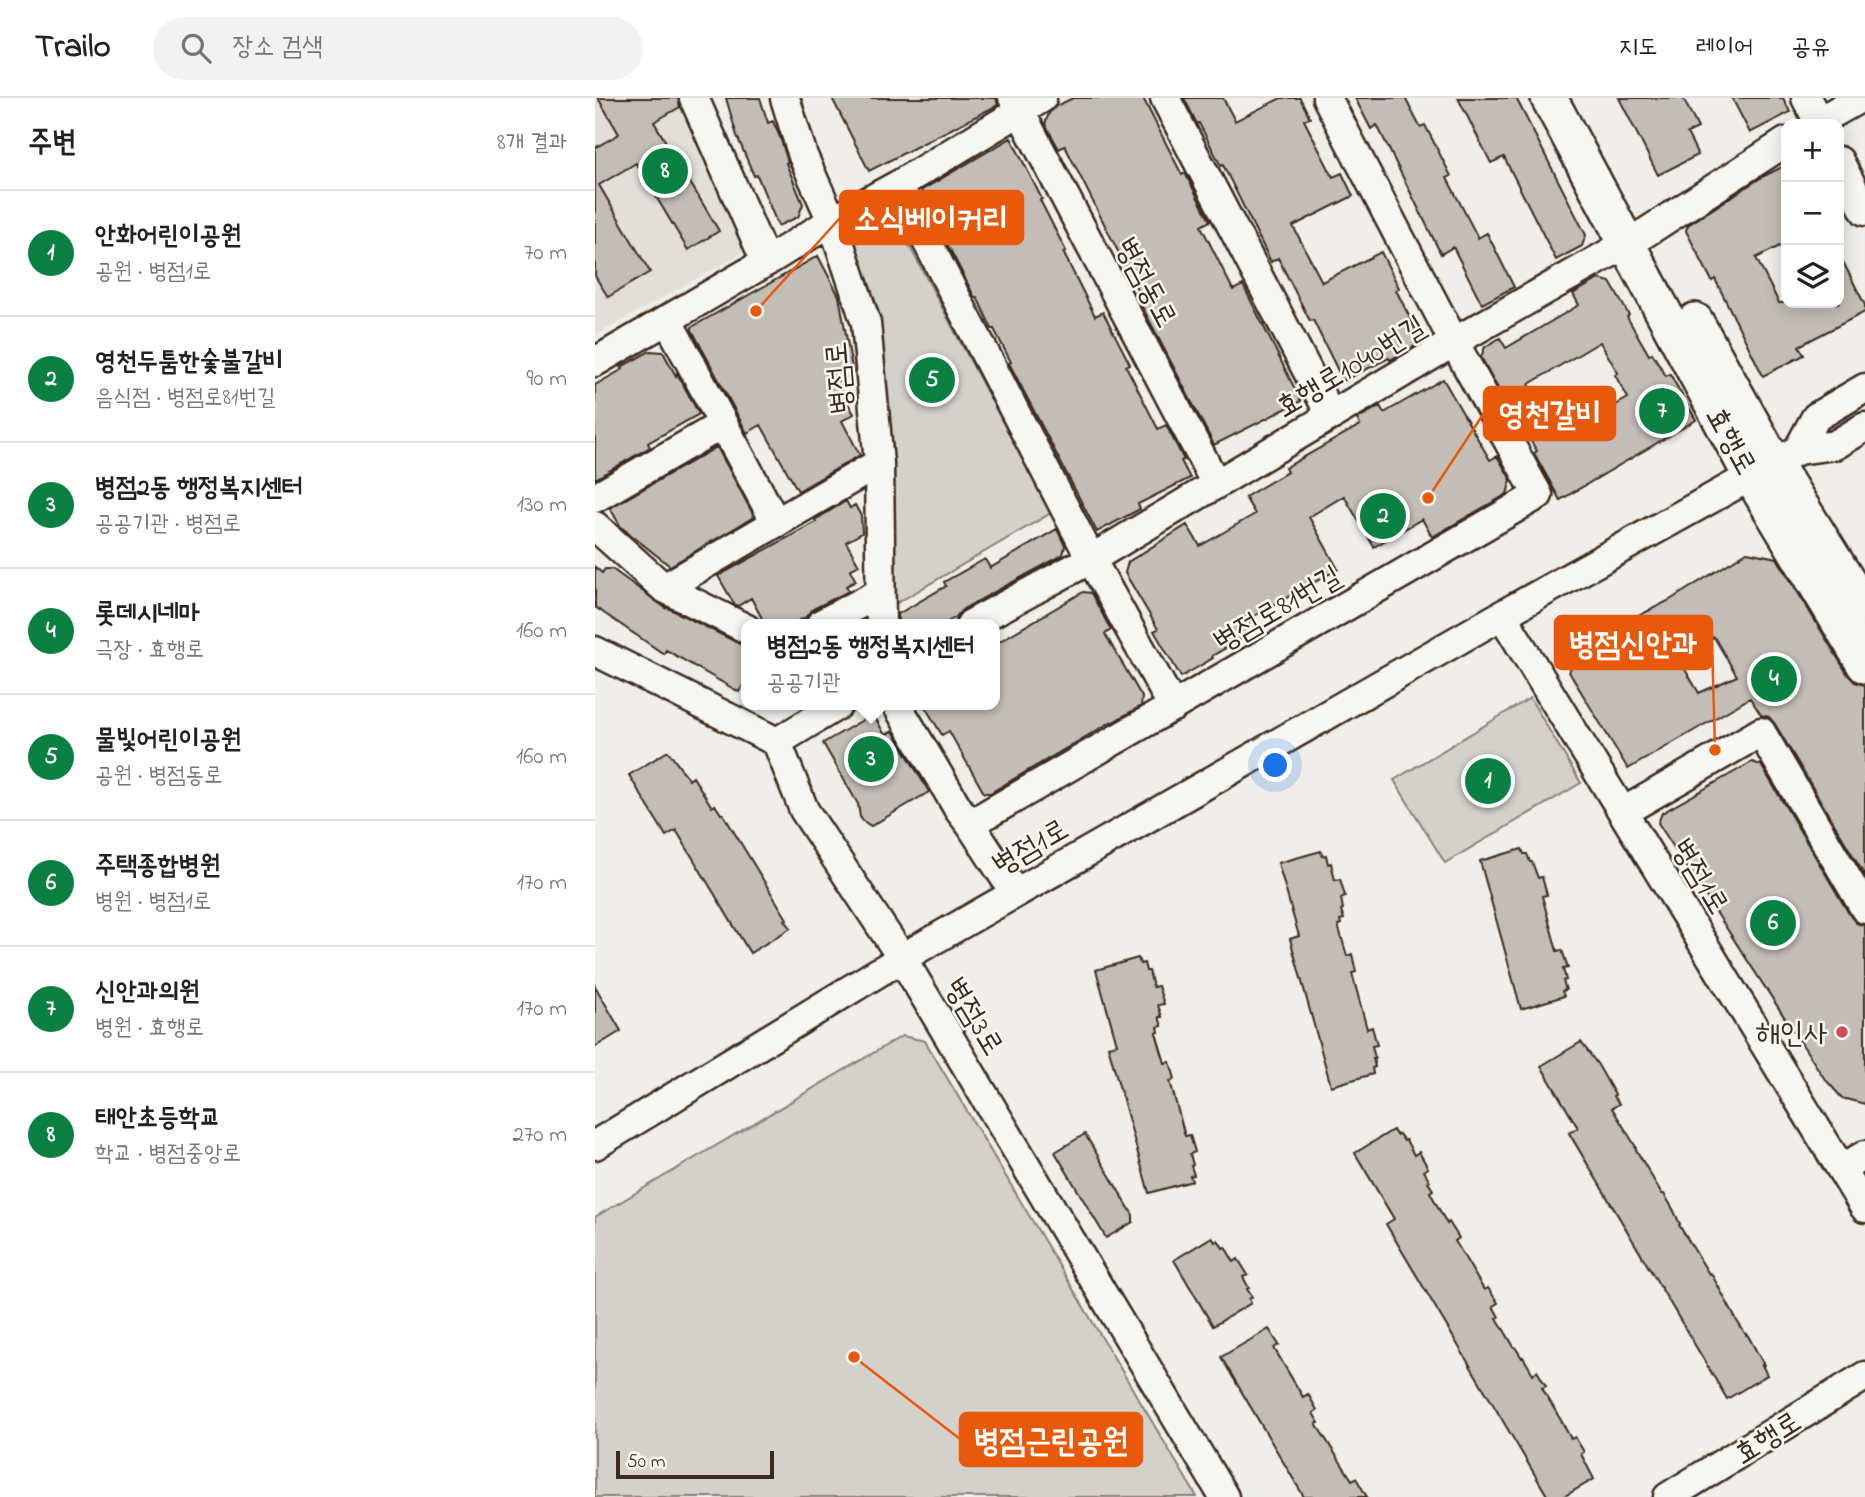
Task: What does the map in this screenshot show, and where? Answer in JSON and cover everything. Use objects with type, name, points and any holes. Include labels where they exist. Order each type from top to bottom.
[{"type":"main road","name":"효행로","points":[[1549,98],[1865,610]]},
{"type":"main road","name":"효행로","points":[[1576,98],[1636,238]]},
{"type":"main road","name":"효행로","points":[[1774,463],[1865,665]]},
{"type":"street","points":[[694,98],[767,262]]},
{"type":"street","name":"병점로","points":[[785,98],[803,156],[832,221],[866,323],[879,463],[881,619]]},
{"type":"street","points":[[1165,98],[1331,416]]},
{"type":"street","points":[[1327,98],[1454,342]]},
{"type":"street","points":[[1814,117],[1860,98]]},
{"type":"street","name":"병점동로","points":[[595,362],[832,221],[898,185],[1025,102],[1216,484]]},
{"type":"street","name":"효행로1040번길","points":[[980,619],[1091,559],[1454,342],[1636,238],[1781,145]]},
{"type":"street","points":[[1844,171],[1865,211]]},
{"type":"street","points":[[898,185],[1091,559],[1173,707]]},
{"type":"street","points":[[668,321],[776,523]]},
{"type":"street","name":"병점로81번길","points":[[971,824],[1538,495],[1454,342]]},
{"type":"street","points":[[1774,463],[1816,417],[1865,388]]},
{"type":"street","points":[[595,498],[723,424]]},
{"type":"street","name":"병점1로","points":[[595,1145],[902,958],[1502,615],[1774,463],[1835,445],[1865,427]]},
{"type":"street","points":[[664,588],[879,463]]},
{"type":"street","points":[[595,526],[664,588],[741,626]]},
{"type":"street","points":[[831,619],[880,593]]},
{"type":"street","name":"병점1로","points":[[1502,615],[1865,1208]]},
{"type":"street","points":[[595,651],[777,743],[830,710]]},
{"type":"street","points":[[900,710],[959,810],[971,824],[1015,893]]},
{"type":"street","points":[[1623,812],[1761,732],[1865,909]]},
{"type":"street","name":"병점3로","points":[[777,743],[804,810],[902,958],[1224,1497]]},
{"type":"street","points":[[1841,1169],[1865,1155]]},
{"type":"street","name":"효행로","points":[[1668,1497],[1865,1376]]},
{"type":"shaded area","points":[[595,98],[696,98],[771,237],[595,336]]},
{"type":"shaded area","points":[[883,212],[893,215],[1051,513],[890,607],[880,332],[856,245],[859,226]]},
{"type":"shaded area","points":[[1530,698],[1581,783],[1445,863],[1394,780]]},
{"type":"shaded area","points":[[902,1036],[925,1041],[1197,1497],[595,1497],[595,1217]]},
{"type":"building","points":[[598,98],[678,98],[680,107],[654,122],[719,231],[688,250],[636,163],[599,185],[650,272],[608,297],[595,276],[595,148],[619,134]]},
{"type":"building","points":[[726,98],[760,98],[768,123],[773,121],[780,137],[788,162],[786,163],[803,204],[798,217],[778,226],[737,136]]},
{"type":"building","points":[[832,98],[996,98],[998,105],[869,171]]},
{"type":"building","points":[[1073,98],[1143,98],[1182,175],[1185,173],[1210,221],[1201,226],[1233,290],[1243,285],[1301,401],[1214,445],[1135,293],[1138,291],[1065,146],[1059,149],[1045,124],[1049,113],[1056,106]]},
{"type":"building","points":[[1184,98],[1223,98],[1235,121],[1281,98],[1300,98],[1310,118],[1304,120],[1333,177],[1342,173],[1353,196],[1293,226],[1322,282],[1381,252],[1399,288],[1396,290],[1422,342],[1343,381],[1278,258],[1271,262],[1223,165],[1221,166]]},
{"type":"building","points":[[1355,98],[1405,98],[1420,127],[1425,125],[1451,176],[1447,178],[1478,238],[1487,233],[1514,287],[1482,304],[1453,247],[1441,254],[1377,125],[1371,129]]},
{"type":"building","points":[[1458,98],[1516,98],[1586,235],[1582,246],[1556,260],[1504,157],[1491,163]]},
{"type":"building","points":[[1619,98],[1683,98],[1698,128],[1687,133],[1698,155],[1658,175]]},
{"type":"building","points":[[1732,98],[1783,98],[1790,112],[1750,133]]},
{"type":"building","points":[[1011,138],[1095,316],[1103,312],[1130,364],[1126,366],[1158,429],[1166,425],[1190,478],[1138,504],[1140,509],[1097,532],[994,329],[921,193]]},
{"type":"building","points":[[1781,168],[1781,246],[1756,258],[1781,303],[1781,308],[1844,308],[1844,264],[1865,305],[1865,312],[1799,346],[1804,355],[1763,376],[1715,279],[1712,281],[1686,231],[1688,225]]},
{"type":"building","points":[[818,256],[839,296],[853,373],[836,382],[854,414],[842,421],[860,455],[798,491],[761,425],[747,433],[692,327]]},
{"type":"building","points":[[1599,279],[1610,282],[1649,355],[1652,353],[1666,376],[1670,374],[1696,420],[1560,500],[1534,453],[1537,451],[1481,357],[1485,347],[1500,338],[1506,348],[1579,305],[1573,294]],"holes":[[[1600,342],[1618,373],[1615,375],[1628,398],[1560,437],[1529,384]]]},
{"type":"building","points":[[650,351],[663,352],[699,414],[648,443],[650,447],[595,479],[595,385]]},
{"type":"building","points":[[1443,379],[1490,460],[1497,456],[1506,471],[1511,480],[1507,494],[1432,537],[1422,519],[1374,547],[1344,496],[1309,517],[1338,569],[1247,620],[1254,632],[1181,677],[1154,631],[1158,629],[1125,573],[1128,562],[1187,525],[1200,546],[1255,514],[1245,497],[1287,472],[1285,468],[1360,425],[1357,419],[1380,406],[1384,413]]},
{"type":"building","points":[[717,447],[753,514],[752,518],[670,566],[621,527],[610,508]]},
{"type":"building","points":[[846,501],[850,508],[855,505],[861,516],[862,533],[846,542],[859,565],[850,570],[856,581],[846,586],[849,591],[813,609],[802,619],[762,619],[751,598],[738,606],[734,604],[718,576],[816,522],[815,520]]},
{"type":"building","points":[[1057,529],[1065,546],[1063,555],[963,609],[953,619],[898,619],[898,614],[946,586],[944,582],[985,559],[990,568]]},
{"type":"building","points":[[1747,552],[1777,558],[1848,675],[1855,682],[1865,685],[1865,876],[1775,724],[1769,717],[1761,715],[1750,698],[1628,769],[1569,672],[1581,645],[1670,600]],"holes":[[[1714,637],[1737,676],[1699,693],[1677,656]]]},
{"type":"building","points":[[595,567],[602,573],[605,569],[612,569],[667,609],[666,607],[741,644],[741,689],[739,692],[666,650],[664,654],[595,607]]},
{"type":"building","points":[[1083,592],[1091,593],[1111,630],[1105,634],[1142,697],[1141,706],[990,793],[984,793],[949,731],[942,735],[927,710],[1000,710],[1000,641]]},
{"type":"building","points":[[873,714],[885,735],[893,731],[929,792],[871,826],[860,817],[858,804],[823,743]]},
{"type":"building","points":[[668,751],[689,780],[693,777],[712,807],[715,805],[723,814],[791,928],[750,953],[676,830],[666,836],[629,775]]},
{"type":"building","points":[[1752,762],[1761,765],[1851,917],[1856,923],[1865,926],[1865,1104],[1842,1098],[1824,1078],[1658,823],[1662,813]]},
{"type":"building","points":[[1522,849],[1532,862],[1538,878],[1542,877],[1547,895],[1542,896],[1557,951],[1562,950],[1568,968],[1563,969],[1566,980],[1563,981],[1566,990],[1562,991],[1564,996],[1521,1009],[1480,861]]},
{"type":"building","points":[[1321,851],[1322,856],[1326,855],[1328,864],[1331,863],[1335,880],[1340,879],[1345,896],[1341,898],[1344,919],[1340,920],[1341,924],[1338,925],[1347,956],[1352,954],[1356,972],[1352,973],[1367,1029],[1372,1027],[1377,1045],[1372,1046],[1375,1058],[1373,1074],[1331,1086],[1290,939],[1299,936],[1278,863]]},
{"type":"building","points":[[1138,958],[1140,964],[1144,963],[1146,971],[1149,971],[1153,987],[1158,986],[1164,1004],[1158,1005],[1162,1026],[1158,1027],[1159,1032],[1156,1033],[1165,1063],[1170,1062],[1175,1079],[1170,1081],[1185,1136],[1190,1135],[1195,1152],[1190,1154],[1194,1175],[1190,1176],[1192,1181],[1149,1193],[1108,1046],[1117,1044],[1096,970]]},
{"type":"building","points":[[595,986],[621,1031],[595,1047]]},
{"type":"building","points":[[1581,1042],[1615,1095],[1613,1096],[1619,1104],[1612,1108],[1764,1365],[1767,1375],[1727,1399],[1569,1133],[1578,1128],[1541,1066]]},
{"type":"building","points":[[1393,1130],[1396,1135],[1399,1134],[1406,1140],[1414,1155],[1419,1152],[1428,1168],[1424,1171],[1433,1190],[1430,1192],[1447,1224],[1449,1222],[1459,1238],[1455,1241],[1484,1290],[1488,1288],[1498,1303],[1493,1306],[1499,1317],[1497,1318],[1533,1374],[1537,1371],[1546,1386],[1542,1388],[1571,1439],[1575,1437],[1584,1452],[1581,1454],[1594,1479],[1563,1497],[1548,1497],[1386,1224],[1394,1219],[1355,1153]]},
{"type":"building","points":[[1085,1134],[1133,1215],[1133,1222],[1106,1238],[1055,1152]]},
{"type":"building","points":[[1212,1237],[1215,1242],[1218,1240],[1223,1248],[1225,1247],[1234,1262],[1238,1259],[1248,1275],[1243,1277],[1252,1297],[1249,1299],[1251,1303],[1213,1326],[1174,1260]]},
{"type":"building","points":[[1269,1329],[1279,1345],[1274,1348],[1303,1397],[1308,1394],[1317,1410],[1313,1413],[1319,1423],[1316,1424],[1352,1480],[1356,1478],[1367,1497],[1304,1497],[1221,1357]]},
{"type":"place","name":"태안초등학교","points":[[665,171]]},
{"type":"place","name":"소식베이커리","points":[[756,311]]},
{"type":"place","name":"물빛어린이공원","points":[[932,380]]},
{"type":"place","name":"신안과의원","points":[[1662,411]]},
{"type":"place","name":"영천갈비","points":[[1428,498]]},
{"type":"place","name":"영천두툼한숯불갈비","points":[[1383,516]]},
{"type":"place","name":"롯데시네마","points":[[1774,679]]},
{"type":"place","name":"병점신안과","points":[[1715,750]]},
{"type":"place","name":"병점2동 행정복지센터","points":[[871,759]]},
{"type":"place","name":"안화어린이공원","points":[[1488,781]]},
{"type":"place","name":"주택종합병원","points":[[1773,923]]},
{"type":"place","name":"해인사","points":[[1842,1032]]},
{"type":"place","name":"병점근린공원","points":[[854,1357]]}]
